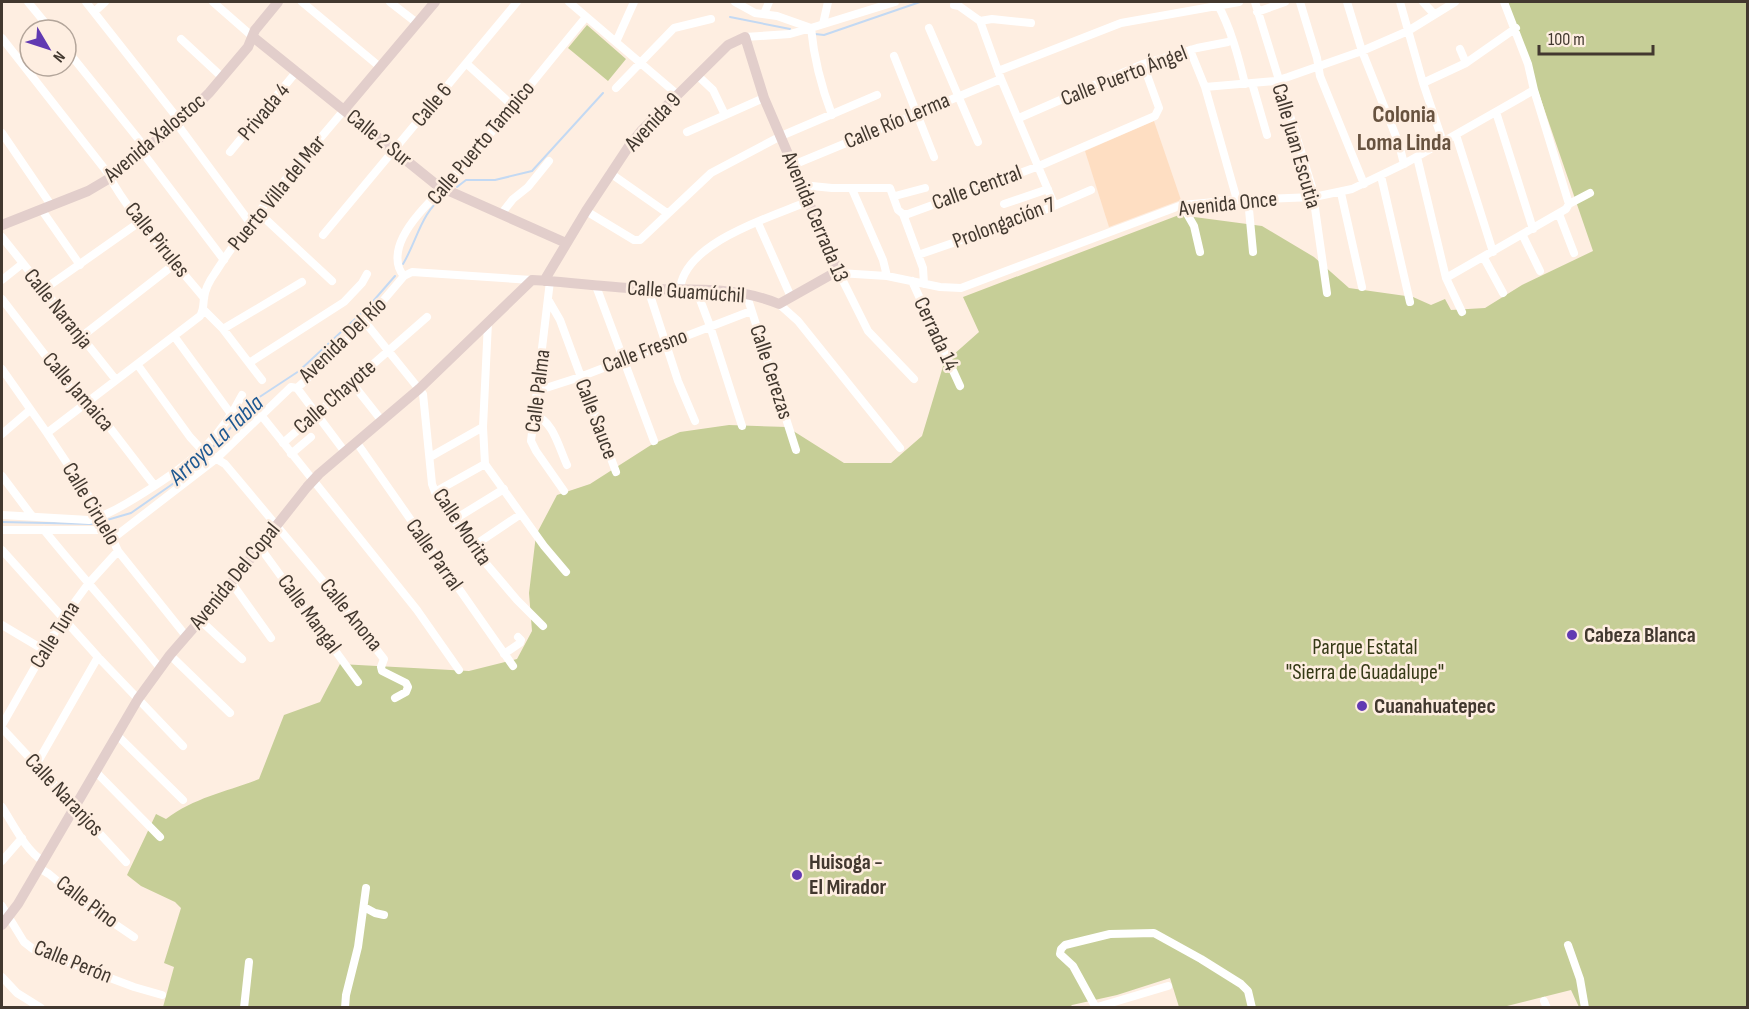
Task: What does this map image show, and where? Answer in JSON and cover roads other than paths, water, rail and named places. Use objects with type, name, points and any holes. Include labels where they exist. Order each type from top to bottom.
[{"type":"street","points":[[28,2],[41,18]]},
{"type":"street","points":[[86,2],[175,116],[180,128],[251,224]]},
{"type":"street","points":[[94,12],[105,2]]},
{"type":"street","name":"Calle 2 Sur","points":[[213,2],[344,111],[443,188],[566,243]]},
{"type":"street","name":"Avenida Xalostoc","points":[[2,225],[88,191],[110,178],[178,123],[223,78],[254,38],[258,25],[278,2]]},
{"type":"street","points":[[302,2],[380,67]]},
{"type":"street","points":[[390,2],[417,23]]},
{"type":"street","name":"Puerto Villa del Mar","points":[[203,309],[209,282],[259,213],[435,2]]},
{"type":"street","name":"Calle 6","points":[[323,235],[517,2]]},
{"type":"street","points":[[568,2],[678,95]]},
{"type":"street","points":[[616,42],[634,2]]},
{"type":"street","points":[[735,2],[755,13],[777,16],[811,28],[820,81],[832,115]]},
{"type":"street","points":[[764,14],[769,2]]},
{"type":"street","points":[[823,24],[828,2]]},
{"type":"street","name":"Avenida 9","points":[[542,280],[610,173],[641,131],[728,45],[746,37],[790,34],[895,2]]},
{"type":"street","name":"Calle Río Lerma","points":[[793,165],[1121,23],[1218,3],[1239,2]]},
{"type":"street","name":"Calle Juan Escutia","points":[[1255,2],[1314,197],[1327,292]]},
{"type":"street","points":[[1257,12],[1285,2]]},
{"type":"street","points":[[1300,2],[1320,76],[1364,184]]},
{"type":"street","points":[[1347,2],[1362,51],[1399,144],[1404,164]]},
{"type":"street","points":[[1400,2],[1443,142]]},
{"type":"street","points":[[1423,2],[1434,14]]},
{"type":"street","points":[[1205,87],[1279,80],[1362,51],[1408,31],[1455,2]]},
{"type":"street","points":[[1504,2],[1516,28],[1528,64],[1569,204]]},
{"type":"street","points":[[1218,3],[1267,135]]},
{"type":"street","points":[[954,5],[980,21],[999,75],[1054,204]]},
{"type":"street","name":"Calle Puerto Tampico","points":[[404,276],[398,266],[397,257],[400,244],[410,225],[586,17]]},
{"type":"street","points":[[616,88],[674,28],[711,19]]},
{"type":"street","points":[[980,21],[993,19],[1031,23]]},
{"type":"street","points":[[929,28],[978,142]]},
{"type":"street","points":[[1423,82],[1466,63],[1516,28]]},
{"type":"street","name":"Avenida Cerrada 13","points":[[746,37],[764,98],[839,273],[868,331],[914,379]]},
{"type":"street","name":"Calle Pirules","points":[[2,38],[141,221],[204,298]]},
{"type":"street","points":[[182,39],[223,78]]},
{"type":"street","name":"Calle Puerto Ángel","points":[[1019,118],[1143,64],[1231,40]]},
{"type":"street","points":[[2,54],[9,48]]},
{"type":"street","points":[[1460,49],[1466,63]]},
{"type":"street","points":[[1190,50],[1205,87],[1237,200]]},
{"type":"street","points":[[894,56],[934,157]]},
{"type":"street","points":[[78,64],[140,141],[146,157],[224,260]]},
{"type":"street","points":[[467,64],[513,106]]},
{"type":"street","name":"Calle Central","points":[[894,196],[898,210],[903,214],[908,214],[1039,166],[1155,116],[1159,108],[1143,64]]},
{"type":"street","name":"Privada 4","points":[[230,152],[297,71]]},
{"type":"street","points":[[697,75],[713,90],[725,115]]},
{"type":"street","name":"Avenida Once","points":[[839,273],[887,276],[952,289],[969,286],[1182,205],[1248,199],[1314,197],[1341,193],[1404,164],[1534,90]]},
{"type":"street","points":[[586,211],[638,240],[711,172],[781,136],[877,95]]},
{"type":"street","points":[[687,132],[764,98]]},
{"type":"street","points":[[1496,112],[1533,229]]},
{"type":"street","points":[[2,133],[80,265]]},
{"type":"street","points":[[1456,135],[1493,252]]},
{"type":"street","points":[[1417,157],[1446,278],[1462,312]]},
{"type":"street","points":[[502,213],[517,195],[528,187],[549,160]]},
{"type":"street","points":[[610,173],[667,213]]},
{"type":"street","points":[[1381,176],[1410,302]]},
{"type":"street","points":[[802,185],[852,189],[887,186],[894,196],[925,188]]},
{"type":"street","points":[[852,189],[883,260],[887,276]]},
{"type":"street","points":[[1004,204],[1048,189]]},
{"type":"street","name":"Prolongación 7","points":[[918,255],[1028,217],[1091,190]]},
{"type":"street","points":[[1341,193],[1362,287]]},
{"type":"street","points":[[1446,278],[1523,236],[1559,214],[1569,204],[1590,193]]},
{"type":"street","points":[[1248,199],[1253,252]]},
{"type":"street","points":[[680,289],[684,273],[702,251],[715,242],[809,201]]},
{"type":"street","points":[[1182,205],[1194,226],[1200,252]]},
{"type":"street","points":[[259,213],[332,281]]},
{"type":"street","points":[[903,214],[923,268],[924,284]]},
{"type":"street","points":[[1559,214],[1574,253]]},
{"type":"street","points":[[43,290],[141,221]]},
{"type":"street","points":[[758,223],[791,297]]},
{"type":"street","points":[[1523,236],[1540,271]]},
{"type":"street","name":"Calle Naranja","points":[[2,237],[116,380]]},
{"type":"street","points":[[1484,258],[1503,293]]},
{"type":"street","points":[[81,337],[176,263]]},
{"type":"street","points":[[2,280],[22,264]]},
{"type":"street","name":"Calle Guamúchil","points":[[404,276],[412,272],[542,280],[596,286],[696,289],[746,293],[779,304],[798,321],[900,448]]},
{"type":"street","points":[[779,304],[834,273],[839,273]]},
{"type":"street","points":[[249,363],[344,302],[362,283],[367,274]]},
{"type":"street","name":"Avenida Del Río","points":[[112,539],[210,454],[261,415],[291,387],[297,388],[364,322],[404,276]]},
{"type":"street","name":"Calle Palma","points":[[542,280],[549,301],[532,436],[533,446],[564,491]]},
{"type":"street","name":"Avenida Del Copal","points":[[5,921],[138,699],[170,655],[312,480],[419,389],[488,322],[542,280]]},
{"type":"street","name":"Cerrada 14","points":[[912,281],[960,386]]},
{"type":"street","points":[[224,329],[302,282]]},
{"type":"street","points":[[596,286],[654,441]]},
{"type":"street","points":[[648,289],[678,381],[695,421]]},
{"type":"street","points":[[696,289],[742,426]]},
{"type":"street","name":"Calle Cerezas","points":[[746,293],[796,450]]},
{"type":"street","name":"Calle Jamaica","points":[[2,299],[78,398],[94,406],[154,485]]},
{"type":"street","name":"Calle Sauce","points":[[549,301],[560,320],[616,472]]},
{"type":"street","points":[[47,433],[200,316],[203,309],[224,329],[262,380]]},
{"type":"street","name":"Calle Fresno","points":[[538,388],[549,387],[580,376],[751,311]]},
{"type":"street","name":"Calle Chayote","points":[[283,443],[427,317]]},
{"type":"street","name":"Calle Morita","points":[[364,322],[419,389],[424,399],[432,484],[435,492],[472,547],[517,600],[543,626]]},
{"type":"street","points":[[488,322],[483,428],[485,464],[491,475],[566,572]]},
{"type":"street","points":[[174,336],[231,414]]},
{"type":"street","points":[[137,364],[190,437],[225,464],[276,525]]},
{"type":"street","name":"Calle Ciruelo","points":[[2,369],[105,522],[118,551],[186,636]]},
{"type":"street","points":[[352,383],[382,421]]},
{"type":"street","points":[[297,388],[345,452]]},
{"type":"street","name":"Avenida Del Río","points":[[2,515],[105,522],[154,485],[210,454],[242,395]]},
{"type":"street","points":[[2,434],[30,410]]},
{"type":"street","points":[[261,415],[417,610],[459,670]]},
{"type":"street","points":[[535,416],[541,417],[548,423],[567,465]]},
{"type":"street","points":[[430,457],[483,428]]},
{"type":"street","points":[[291,454],[311,437]]},
{"type":"street","name":"Calle Parral","points":[[357,443],[513,666]]},
{"type":"street","points":[[435,492],[485,464]]},
{"type":"street","points":[[2,476],[32,516]]},
{"type":"street","points":[[455,519],[504,489]]},
{"type":"street","points":[[472,547],[521,514]]},
{"type":"street","points":[[2,530],[44,530],[105,522]]},
{"type":"street","name":"Calle Anona","points":[[276,525],[369,641],[383,655],[382,671],[403,680],[408,685],[406,692],[395,698]]},
{"type":"street","points":[[44,530],[160,668]]},
{"type":"street","name":"Calle Mangal","points":[[259,546],[358,682]]},
{"type":"street","points":[[2,550],[98,657],[183,746]]},
{"type":"street","name":"Calle Tuna","points":[[2,727],[63,618],[88,584],[118,551]]},
{"type":"street","points":[[231,582],[271,638]]},
{"type":"street","points":[[200,620],[242,659]]},
{"type":"street","points":[[2,625],[44,650]]},
{"type":"street","points":[[504,654],[520,643],[521,640],[518,637]]},
{"type":"street","points":[[170,655],[230,713]]},
{"type":"street","points":[[36,765],[98,657]]},
{"type":"street","name":"Calle Naranjos","points":[[2,727],[126,862]]},
{"type":"street","points":[[116,734],[183,800]]},
{"type":"street","points":[[95,771],[160,837]]},
{"type":"street","points":[[2,807],[31,853],[41,864]]},
{"type":"street","points":[[2,861],[22,838]]},
{"type":"street","name":"Calle Pino","points":[[41,864],[84,903],[134,937]]},
{"type":"street","points":[[345,1008],[358,947],[366,888]]},
{"type":"street","name":"Calle Perón","points":[[2,906],[5,921],[33,949],[134,987],[162,995]]},
{"type":"street","points":[[364,907],[384,915]]},
{"type":"street","points":[[1168,986],[1095,1007],[1073,966],[1060,954],[1061,949],[1065,945],[1110,934],[1149,932],[1201,958],[1241,984],[1248,991],[1252,1008]]},
{"type":"street","points":[[1568,945],[1580,979],[1585,1008]]},
{"type":"street","points":[[244,1008],[249,962]]},
{"type":"street","points":[[2,977],[16,993],[41,1008]]},
{"type":"waterway","points":[[815,34],[824,35],[920,2]]},
{"type":"waterway","points":[[1008,2],[1013,2]]},
{"type":"waterway","points":[[730,17],[790,29]]},
{"type":"waterway","name":"Arroyo La Tabla","points":[[457,187],[466,180],[495,180],[532,171],[603,93]]},
{"type":"waterway","name":"Arroyo La Tabla","points":[[403,264],[425,218],[445,195]]},
{"type":"waterway","name":"Arroyo La Tabla","points":[[107,520],[131,513],[174,483],[200,461],[258,398],[299,371],[368,307],[395,276]]},
{"type":"waterway","name":"Arroyo La Tabla","points":[[2,522],[91,524],[102,521]]},
{"type":"place","name":"Cabeza Blanca","points":[[1572,635]]},
{"type":"place","name":"Cuanahuatepec","points":[[1362,706]]},
{"type":"place","name":"Huisoga - El Mirador","points":[[797,875]]},
{"type":"district","name":"Colonia Loma Linda","points":[[1404,128]]},
{"type":"park label","name":"Parque Estatal \"Sierra de Guadalupe\"","points":[[1365,660]]}]
